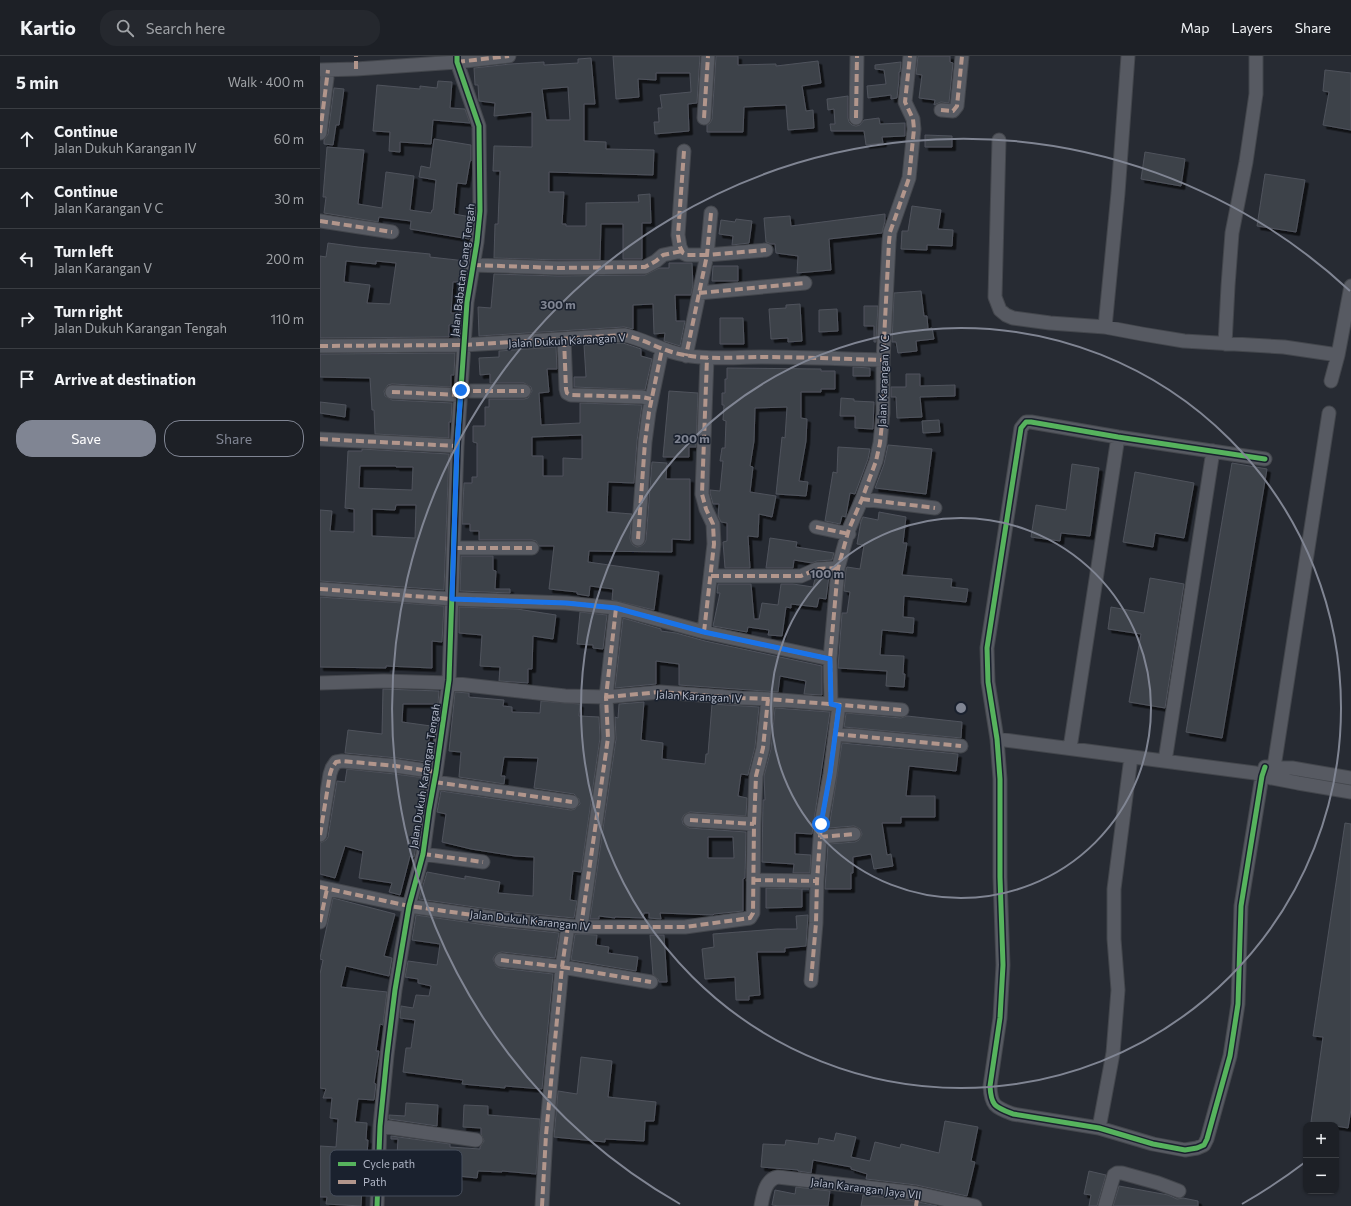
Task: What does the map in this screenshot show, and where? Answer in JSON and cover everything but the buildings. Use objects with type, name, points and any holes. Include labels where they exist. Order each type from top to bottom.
[{"type":"street","points":[[320,132],[324,70],[356,62],[509,56]]},
{"type":"street","points":[[704,118],[708,56]]},
{"type":"street","points":[[856,118],[858,56]]},
{"type":"street","name":"Jalan Karangan V C","points":[[835,705],[830,659],[838,568],[849,534],[849,529],[876,461],[880,443],[883,413],[883,360],[890,232],[909,178],[914,129],[913,119],[905,102],[910,56]]},
{"type":"street","points":[[941,110],[953,111],[957,106],[962,56]]},
{"type":"street","points":[[1105,327],[1118,193],[1128,56]]},
{"type":"street","points":[[1225,344],[1232,233],[1246,162],[1256,94],[1256,56]]},
{"type":"street","name":"Jalan Babatan Gang Tengah","points":[[457,59],[479,126],[480,211],[474,265],[467,302],[464,345]]},
{"type":"street","points":[[999,140],[995,298],[1000,310],[1006,315],[1013,318],[1050,323],[1105,327],[1184,340],[1284,347],[1338,355]]},
{"type":"street","points":[[684,151],[678,235],[682,251],[687,255],[707,255],[766,250]]},
{"type":"street","points":[[686,356],[707,255],[711,213]]},
{"type":"street","points":[[320,221],[392,232]]},
{"type":"street","points":[[474,265],[558,268],[645,267],[656,261],[662,254],[682,251]]},
{"type":"street","points":[[699,293],[805,283]]},
{"type":"street","points":[[1331,381],[1338,355],[1351,286]]},
{"type":"street","name":"Jalan Dukuh Karangan V","points":[[320,346],[464,345],[624,335],[686,356],[706,358],[779,357],[883,360]]},
{"type":"street","points":[[564,339],[566,389],[571,395],[642,397],[651,399]]},
{"type":"street","name":"Jalan Dukuh Karangan Tengah","points":[[379,1150],[387,1055],[394,1005],[410,906],[423,854],[449,682],[457,446],[464,345]]},
{"type":"street","points":[[638,540],[645,442],[651,399],[662,349]]},
{"type":"street","points":[[704,632],[714,544],[713,524],[706,509],[702,494],[706,358]]},
{"type":"street","points":[[392,392],[524,391]]},
{"type":"street","points":[[1265,459],[1118,437],[1032,422],[1026,422],[1021,428],[987,648],[988,682],[997,738],[1000,779],[1000,877],[1003,965],[1000,1018],[990,1086],[990,1096],[992,1102],[999,1109],[1013,1114],[1099,1128],[1153,1144],[1185,1150],[1197,1148],[1204,1144],[1207,1139],[1230,1056],[1238,1004],[1241,906],[1329,413]]},
{"type":"street","points":[[1070,748],[1118,437]]},
{"type":"street","points":[[320,439],[457,446]]},
{"type":"street","points":[[1165,761],[1213,451]]},
{"type":"street","points":[[862,499],[935,508]]},
{"type":"street","points":[[816,527],[849,534]]},
{"type":"street","points":[[454,548],[532,548]]},
{"type":"street","points":[[711,576],[801,576],[817,569],[838,568]]},
{"type":"street","points":[[320,589],[452,599],[566,603],[616,608],[704,632],[830,659]]},
{"type":"street","points":[[542,1206],[546,1136],[562,967],[575,926],[608,738],[606,697],[616,608]]},
{"type":"street","name":"Jalan Karangan IV","points":[[320,683],[384,681],[449,682],[565,696],[606,697],[660,692],[902,710]]},
{"type":"street","points":[[768,699],[763,748],[756,776],[754,880],[816,880]]},
{"type":"street","points":[[811,981],[816,923],[816,880],[821,824],[836,734],[835,705]]},
{"type":"street","points":[[836,734],[961,746]]},
{"type":"street","points":[[997,738],[1131,757],[1265,772],[1351,792]]},
{"type":"street","points":[[1099,1128],[1113,1052],[1118,990],[1114,939],[1114,889],[1131,757]]},
{"type":"street","points":[[320,835],[332,768],[336,762],[342,761],[396,766],[435,777],[572,802]]},
{"type":"street","points":[[1265,772],[1292,768],[1351,778]]},
{"type":"street","points":[[690,820],[754,824]]},
{"type":"street","points":[[820,837],[854,834]]},
{"type":"street","points":[[423,854],[483,862]]},
{"type":"street","name":"Jalan Dukuh Karangan IV","points":[[324,888],[410,906],[501,919],[575,926],[686,927],[750,918],[753,913],[754,880]]},
{"type":"street","points":[[320,922],[324,888]]},
{"type":"street","points":[[500,960],[562,967],[651,982]]},
{"type":"street","points":[[380,1126],[476,1140]]},
{"type":"street","points":[[1105,1206],[1114,1175],[1117,1173],[1158,1183],[1179,1191]]},
{"type":"street","name":"Jalan Karangan Jaya VII","points":[[762,1200],[772,1179],[778,1177],[917,1200],[975,1206]]},
{"type":"street","name":"Jalan Dukuh Karangan Tengah","points":[[377,1196],[377,1206]]},
{"type":"marked path","points":[[356,56],[356,69]]},
{"type":"marked path","points":[[457,62],[509,56]]},
{"type":"marked path","points":[[704,118],[708,56]]},
{"type":"marked path","points":[[856,118],[857,56]]},
{"type":"marked path","points":[[831,704],[830,659],[838,568],[849,529],[876,461],[880,443],[883,413],[883,360],[890,232],[909,178],[914,129],[913,119],[905,102],[910,56]]},
{"type":"marked path","points":[[941,110],[953,111],[957,106],[962,56]]},
{"type":"marked path","points":[[320,133],[328,70]]},
{"type":"marked path","points":[[684,151],[678,235],[680,247],[683,253],[687,255],[707,255],[686,356]]},
{"type":"marked path","points":[[711,213],[707,255],[766,250]]},
{"type":"marked path","points":[[320,221],[392,232]]},
{"type":"marked path","points":[[473,265],[558,268],[645,267],[663,255],[682,251]]},
{"type":"marked path","points":[[699,293],[805,283]]},
{"type":"marked path","points":[[320,346],[464,345],[624,335],[639,339],[669,351],[694,357],[792,357],[883,360]]},
{"type":"marked path","points":[[564,339],[567,393],[571,395],[642,397],[651,399]]},
{"type":"marked path","points":[[638,539],[645,442],[649,412],[662,349]]},
{"type":"marked path","points":[[704,632],[714,544],[713,524],[706,509],[702,494],[707,358]]},
{"type":"marked path","points":[[461,391],[524,391]]},
{"type":"marked path","points":[[392,392],[461,395]]},
{"type":"marked path","points":[[320,439],[457,446]]},
{"type":"marked path","points":[[862,499],[935,508]]},
{"type":"marked path","points":[[816,527],[849,534]]},
{"type":"marked path","points":[[454,548],[532,548]]},
{"type":"marked path","points":[[711,576],[801,576],[817,569],[838,568]]},
{"type":"marked path","points":[[320,589],[452,599],[566,603],[616,608],[704,632],[830,659]]},
{"type":"marked path","points":[[581,927],[608,738],[606,697],[616,608]]},
{"type":"marked path","points":[[606,697],[660,692],[902,710]]},
{"type":"marked path","points":[[320,887],[409,906],[501,919],[581,927],[685,927],[750,918],[753,913],[756,776],[763,748],[768,699]]},
{"type":"marked path","points":[[811,981],[816,923],[821,824],[830,774],[839,705]]},
{"type":"marked path","points":[[836,734],[961,746]]},
{"type":"marked path","points":[[320,835],[330,774],[336,762],[342,761],[396,766],[436,772]]},
{"type":"marked path","points":[[435,782],[572,802]]},
{"type":"marked path","points":[[690,820],[754,824]]},
{"type":"marked path","points":[[820,837],[854,834]]},
{"type":"marked path","points":[[423,854],[483,862]]},
{"type":"marked path","points":[[753,880],[817,881]]},
{"type":"marked path","points":[[320,922],[327,889]]},
{"type":"marked path","points":[[501,960],[562,967],[568,926]]},
{"type":"marked path","points":[[542,1206],[546,1135],[562,967],[651,982]]},
{"type":"marked path","points":[[916,1206],[918,1193]]},
{"type":"cycle path","points":[[379,1150],[387,1055],[395,990],[409,906],[423,854],[449,680],[457,446],[467,302],[477,242],[480,211],[479,126],[457,62],[457,56]]},
{"type":"cycle path","points":[[1265,459],[1118,437],[1031,422],[1026,422],[1021,428],[987,648],[988,682],[997,739],[1000,779],[1000,877],[1003,965],[1000,1018],[990,1086],[991,1098],[995,1105],[1013,1114],[1099,1128],[1153,1144],[1185,1150],[1204,1145],[1230,1056],[1238,1004],[1241,906],[1262,776],[1265,767]]},
{"type":"cycle path","points":[[377,1196],[377,1206]]},
{"type":"route","points":[[461,390],[457,446],[452,599],[566,603],[616,608],[704,632],[830,659],[831,704],[839,706],[826,801],[821,824]]}]
